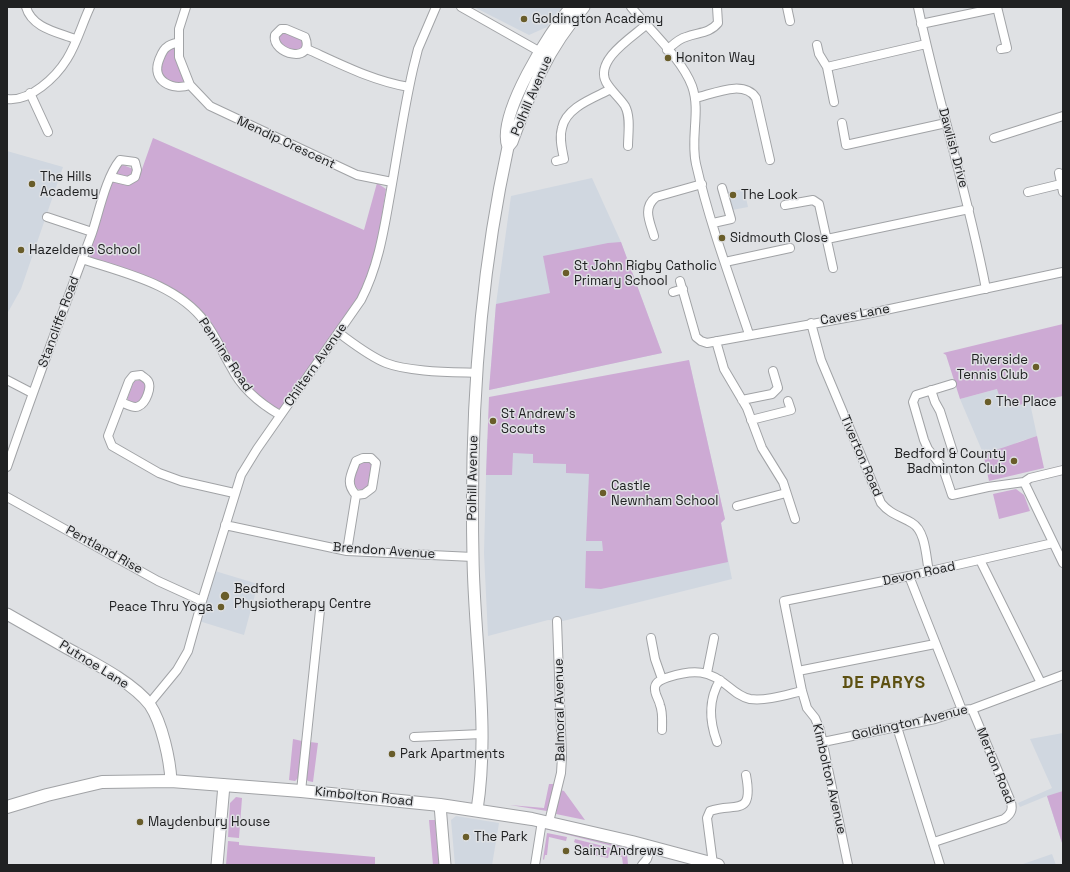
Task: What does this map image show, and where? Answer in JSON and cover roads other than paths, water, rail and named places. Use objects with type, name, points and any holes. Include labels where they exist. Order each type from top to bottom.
[{"type":"main road","name":"Kimbolton Road","points":[[7,807],[41,796],[102,782],[171,781],[300,791],[478,810],[546,822],[715,864]]},
{"type":"street","points":[[26,7],[28,14],[44,28],[75,39]]},
{"type":"street","points":[[7,99],[22,97],[30,93],[56,73],[67,58],[90,7]]},
{"type":"street","name":"Mendip Crescent","points":[[186,7],[179,29],[179,57],[190,85],[210,106],[222,113],[357,175],[392,182]]},
{"type":"street","name":"Chiltern Avenue","points":[[149,704],[177,670],[188,651],[234,493],[248,464],[361,300],[375,269],[409,87],[418,49],[436,7]]},
{"type":"street","points":[[461,7],[544,54]]},
{"type":"street","name":"Polhill Avenue","points":[[478,810],[483,765],[473,557],[472,482],[478,373],[494,219],[508,147],[512,142],[544,54],[571,7]]},
{"type":"street","name":"Polhill Avenue","points":[[544,54],[556,43],[584,7]]},
{"type":"street","points":[[631,7],[680,65],[691,84],[695,98],[694,154],[713,223],[749,334]]},
{"type":"street","points":[[667,50],[677,40],[708,32],[714,28],[718,23],[717,7]]},
{"type":"street","points":[[787,7],[790,21]]},
{"type":"street","name":"Dawlish Drive","points":[[918,7],[926,44],[969,209],[986,289]]},
{"type":"street","points":[[921,24],[997,7],[1007,48],[1001,49]]},
{"type":"street","points":[[628,146],[628,117],[626,107],[611,89],[604,75],[609,57],[646,25]]},
{"type":"street","points":[[179,42],[166,47],[156,68],[158,75],[166,82],[177,88],[190,85]]},
{"type":"street","points":[[826,67],[926,44]]},
{"type":"street","points":[[817,45],[826,67],[834,102]]},
{"type":"street","points":[[307,49],[347,67],[391,84],[409,87]]},
{"type":"street","points":[[695,98],[737,88],[746,88],[752,92],[756,98],[770,160]]},
{"type":"street","points":[[556,161],[564,159],[561,139],[562,128],[566,118],[574,109],[611,89]]},
{"type":"street","points":[[30,93],[48,132]]},
{"type":"street","points":[[994,138],[1063,116]]},
{"type":"street","points":[[842,123],[846,145],[946,123]]},
{"type":"street","points":[[1059,173],[1063,192]]},
{"type":"street","name":"Stancliffe Road","points":[[7,467],[32,393],[111,177]]},
{"type":"street","points":[[654,236],[647,210],[651,201],[656,197],[702,184]]},
{"type":"street","points":[[1028,192],[1061,184]]},
{"type":"street","points":[[713,223],[731,219],[722,188]]},
{"type":"street","points":[[785,205],[813,200],[819,204],[833,268]]},
{"type":"street","points":[[827,239],[969,209]]},
{"type":"street","points":[[47,217],[92,232]]},
{"type":"street","points":[[725,262],[790,248]]},
{"type":"street","name":"Pennine Road","points":[[82,259],[175,294],[205,321],[231,369],[245,388],[260,403],[280,416]]},
{"type":"street","name":"Caves Lane","points":[[673,292],[682,285],[696,337],[701,342],[716,342],[749,334],[862,315],[1063,272]]},
{"type":"street","name":"Tiverton Road","points":[[811,323],[820,360],[881,503],[888,512],[912,523],[918,528],[921,535],[929,572]]},
{"type":"street","points":[[339,333],[369,354],[386,363],[400,367],[478,373]]},
{"type":"street","points":[[716,342],[724,369],[742,400],[762,448],[777,470],[795,519]]},
{"type":"street","points":[[742,400],[772,394],[778,388],[773,371]]},
{"type":"street","points":[[7,380],[32,393]]},
{"type":"street","points":[[952,384],[916,395],[913,402],[924,440],[928,449],[944,468],[952,495],[994,486],[1024,482],[1030,478],[1063,470]]},
{"type":"street","points":[[931,390],[940,411],[953,452]]},
{"type":"street","points":[[751,420],[791,410],[788,401]]},
{"type":"street","points":[[121,402],[108,436],[112,446],[159,473],[181,481],[234,493]]},
{"type":"street","points":[[347,551],[356,495],[350,488],[348,480],[356,461],[363,458],[372,458],[376,463],[372,488],[364,494],[356,495]]},
{"type":"street","points":[[1024,482],[1063,563]]},
{"type":"street","points":[[737,506],[786,493]]},
{"type":"street","name":"Pentland Rise","points":[[7,496],[158,581],[202,600]]},
{"type":"street","name":"Brendon Avenue","points":[[225,525],[347,551],[473,557]]},
{"type":"street","name":"Devon Road","points":[[784,601],[929,572],[1053,543]]},
{"type":"street","points":[[980,560],[1041,683]]},
{"type":"street","points":[[909,576],[962,710]]},
{"type":"street","name":"Kimbolton Avenue","points":[[784,601],[802,691],[807,708],[816,718],[823,742],[848,865]]},
{"type":"street","points":[[300,791],[320,610]]},
{"type":"street","name":"Putnoe Lane","points":[[7,614],[96,664],[126,683],[149,704],[160,728],[171,781]]},
{"type":"street","name":"Balmoral Avenue","points":[[535,865],[560,773],[562,757],[556,621]]},
{"type":"street","points":[[650,638],[662,679]]},
{"type":"street","points":[[707,673],[714,638]]},
{"type":"street","points":[[798,671],[935,644]]},
{"type":"street","points":[[662,730],[661,706],[655,687],[662,679],[691,672],[707,673],[720,680],[739,695],[748,699],[770,698],[802,691]]},
{"type":"street","name":"Goldington Avenue","points":[[823,742],[935,719],[962,710],[972,709],[1063,674]]},
{"type":"street","points":[[717,742],[711,721],[711,703],[714,690],[720,680]]},
{"type":"street","name":"Merton Road","points":[[934,842],[1004,819],[1011,813],[1011,802],[972,709]]},
{"type":"street","points":[[897,727],[940,865]]},
{"type":"street","points":[[414,737],[482,734]]},
{"type":"street","points":[[715,864],[707,818],[710,812],[716,809],[736,808],[743,804],[747,797],[748,788],[746,775]]},
{"type":"street","points":[[217,865],[224,785]]},
{"type":"street","points":[[440,805],[445,865]]},
{"type":"street","points":[[642,865],[647,859],[651,847]]},
{"type":"place","name":"Goldington Academy","points":[[524,19]]},
{"type":"place","name":"Honiton Way","points":[[668,58]]},
{"type":"place","name":"The Hills Academy","points":[[32,184]]},
{"type":"place","name":"The Look","points":[[733,195]]},
{"type":"place","name":"Sidmouth Close","points":[[722,238]]},
{"type":"place","name":"Hazeldene School","points":[[21,250]]},
{"type":"place","name":"St John Rigby Catholic Primary School","points":[[566,273]]},
{"type":"place","name":"Riverside Tennis Club","points":[[1036,367]]},
{"type":"place","name":"The Place","points":[[988,402]]},
{"type":"place","name":"St Andrew's Scouts","points":[[493,421]]},
{"type":"place","name":"Bedford & County Badminton Club","points":[[1014,461]]},
{"type":"place","name":"Castle Newnham School","points":[[603,493]]},
{"type":"place","name":"Bedford Physiotherapy Centre","points":[[225,596]]},
{"type":"place","name":"Peace Thru Yoga","points":[[221,607]]},
{"type":"place","name":"Park Apartments","points":[[392,754]]},
{"type":"place","name":"Maydenbury House","points":[[140,822]]},
{"type":"place","name":"The Park","points":[[466,837]]},
{"type":"place","name":"Saint Andrews","points":[[566,851]]},
{"type":"district","name":"DE PARYS","points":[[884,683]]}]
